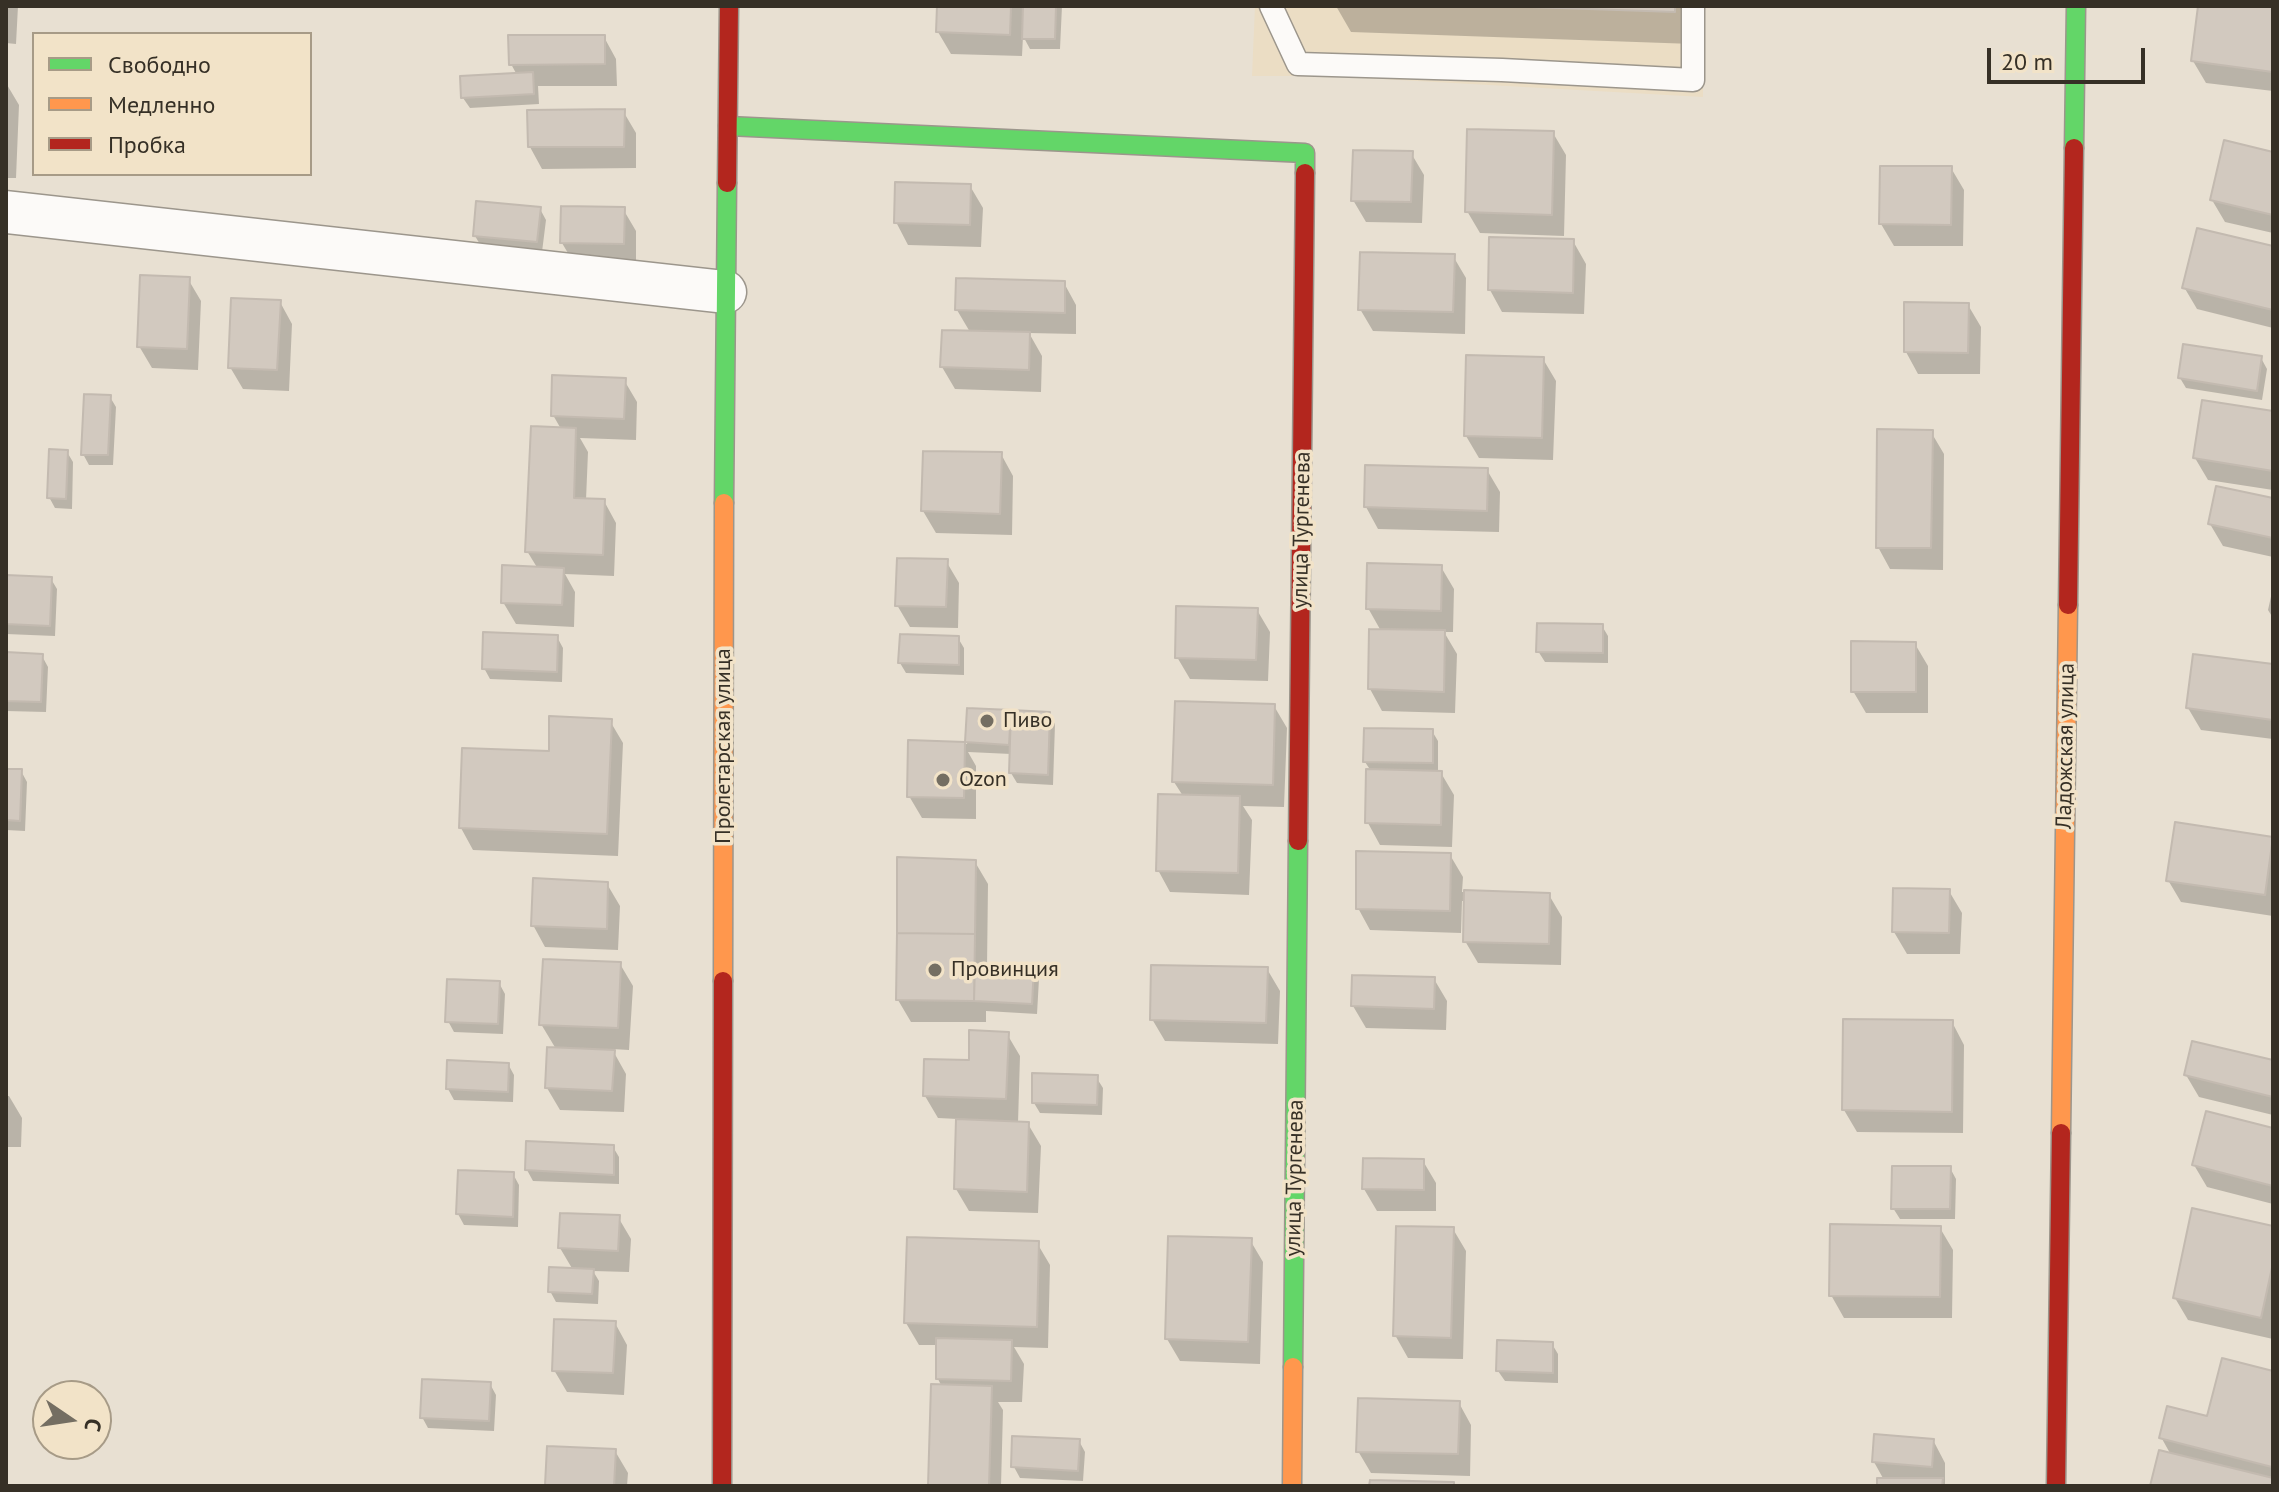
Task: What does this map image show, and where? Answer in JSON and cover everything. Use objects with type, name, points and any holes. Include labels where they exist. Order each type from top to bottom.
[{"type":"street","name":"Пролетарская улица","points":[[722,1486],[725,292],[729,6]]},
{"type":"street","name":"Ладожская улица","points":[[2056,1486],[2076,6]]},
{"type":"street","name":"улица Тургенева","points":[[728,126],[1305,153],[1292,1486]]},
{"type":"street","points":[[6,212],[725,292]]},
{"type":"lane","points":[[1271,6],[1298,64],[1693,80],[1693,6]]},
{"type":"shaded area","points":[[1255,6],[1703,6],[1703,97],[1328,76],[1252,76]]},
{"type":"building","points":[[937,6],[1011,6],[1010,35],[936,32]]},
{"type":"building","points":[[1023,6],[1056,6],[1055,39],[1022,39]]},
{"type":"building","points":[[1502,6],[1675,6],[1675,12]]},
{"type":"building","points":[[2198,6],[2273,6],[2273,72],[2191,61]]},
{"type":"building","points":[[508,35],[605,35],[605,64],[509,65]]},
{"type":"building","points":[[533,72],[534,94],[461,98],[460,76]]},
{"type":"building","points":[[625,109],[624,147],[528,147],[527,110]]},
{"type":"building","points":[[1467,129],[1554,131],[1552,215],[1465,212]]},
{"type":"building","points":[[2224,140],[2273,152],[2273,215],[2210,200]]},
{"type":"building","points":[[1353,150],[1413,151],[1411,202],[1351,201]]},
{"type":"building","points":[[1880,166],[1952,166],[1951,225],[1879,224]]},
{"type":"building","points":[[895,182],[971,184],[970,225],[894,223]]},
{"type":"building","points":[[476,201],[541,207],[537,242],[473,236]]},
{"type":"building","points":[[561,206],[625,207],[624,244],[560,243]]},
{"type":"building","points":[[2197,228],[2273,246],[2273,310],[2182,288]]},
{"type":"building","points":[[1489,237],[1574,239],[1573,293],[1488,290]]},
{"type":"building","points":[[1360,252],[1455,254],[1453,312],[1358,310]]},
{"type":"building","points":[[140,275],[190,277],[187,349],[137,347]]},
{"type":"building","points":[[956,278],[1065,281],[1065,313],[955,310]]},
{"type":"building","points":[[231,298],[281,300],[277,370],[228,368]]},
{"type":"building","points":[[1904,302],[1969,303],[1968,353],[1904,352]]},
{"type":"building","points":[[942,330],[1030,332],[1029,370],[940,367]]},
{"type":"building","points":[[2183,344],[2262,356],[2257,391],[2178,378]]},
{"type":"building","points":[[1466,355],[1544,357],[1542,438],[1464,436]]},
{"type":"building","points":[[552,375],[626,378],[624,419],[551,416]]},
{"type":"building","points":[[84,394],[111,395],[108,455],[81,455]]},
{"type":"building","points":[[2202,400],[2273,411],[2273,471],[2193,458]]},
{"type":"building","points":[[531,426],[576,428],[574,498],[605,499],[603,555],[525,552]]},
{"type":"building","points":[[1877,429],[1933,430],[1931,548],[1876,548]]},
{"type":"building","points":[[49,449],[68,450],[66,499],[47,498]]},
{"type":"building","points":[[923,451],[1002,452],[1000,514],[921,511]]},
{"type":"building","points":[[1365,465],[1488,468],[1487,511],[1364,507]]},
{"type":"building","points":[[2216,486],[2273,498],[2273,538],[2208,524]]},
{"type":"building","points":[[897,558],[948,559],[946,607],[895,606]]},
{"type":"building","points":[[1367,563],[1442,565],[1441,611],[1366,609]]},
{"type":"building","points":[[502,565],[564,568],[562,605],[501,603]]},
{"type":"building","points":[[6,575],[52,577],[50,626],[6,624]]},
{"type":"building","points":[[1176,606],[1258,608],[1256,660],[1175,658]]},
{"type":"building","points":[[1537,623],[1603,624],[1603,653],[1536,652]]},
{"type":"building","points":[[1369,629],[1445,630],[1444,692],[1368,689]]},
{"type":"building","points":[[483,632],[558,635],[557,672],[482,669]]},
{"type":"building","points":[[900,634],[959,636],[959,665],[898,663]]},
{"type":"building","points":[[1851,641],[1916,642],[1916,692],[1851,692]]},
{"type":"building","points":[[6,652],[43,654],[41,702],[6,701]]},
{"type":"building","points":[[2193,654],[2273,664],[2273,720],[2186,708]]},
{"type":"building","points":[[1175,701],[1275,704],[1273,785],[1172,782]]},
{"type":"building","points":[[967,708],[1011,710],[1009,745],[965,742]]},
{"type":"building","points":[[1011,710],[1050,712],[1048,775],[1009,773]]},
{"type":"building","points":[[549,716],[612,719],[607,834],[459,828],[462,748],[549,751]]},
{"type":"building","points":[[1364,728],[1433,729],[1433,763],[1363,762]]},
{"type":"building","points":[[908,740],[965,742],[964,798],[907,797]]},
{"type":"building","points":[[6,769],[22,769],[20,821],[6,820]]},
{"type":"building","points":[[1366,769],[1442,771],[1441,825],[1365,823]]},
{"type":"building","points":[[1158,794],[1240,796],[1238,873],[1156,871]]},
{"type":"building","points":[[2175,822],[2273,837],[2265,895],[2166,881]]},
{"type":"building","points":[[1356,851],[1451,853],[1450,911],[1356,909]]},
{"type":"building","points":[[897,857],[976,860],[975,934],[897,933]]},
{"type":"building","points":[[533,878],[608,882],[607,929],[531,926]]},
{"type":"building","points":[[1893,888],[1950,889],[1949,933],[1892,932]]},
{"type":"building","points":[[1464,890],[1550,893],[1549,944],[1463,942]]},
{"type":"building","points":[[897,933],[975,934],[974,1001],[896,1000]]},
{"type":"building","points":[[543,959],[621,962],[618,1028],[539,1025]]},
{"type":"building","points":[[975,965],[1034,966],[1032,1004],[974,1001]]},
{"type":"building","points":[[1151,965],[1268,967],[1266,1023],[1150,1020]]},
{"type":"building","points":[[1352,975],[1435,977],[1434,1009],[1351,1006]]},
{"type":"building","points":[[447,979],[500,981],[498,1024],[445,1022]]},
{"type":"building","points":[[1843,1019],[1953,1020],[1952,1112],[1842,1110]]},
{"type":"building","points":[[969,1030],[1009,1032],[1006,1099],[923,1096],[924,1059],[969,1060]]},
{"type":"building","points":[[2192,1041],[2273,1060],[2273,1097],[2184,1075]]},
{"type":"building","points":[[547,1047],[615,1050],[612,1091],[545,1088]]},
{"type":"building","points":[[447,1060],[509,1063],[508,1092],[446,1089]]},
{"type":"building","points":[[1032,1073],[1098,1075],[1097,1105],[1032,1103]]},
{"type":"building","points":[[2206,1111],[2273,1128],[2273,1186],[2192,1165]]},
{"type":"building","points":[[956,1119],[1029,1122],[1027,1192],[954,1189]]},
{"type":"building","points":[[526,1141],[614,1145],[614,1175],[525,1170]]},
{"type":"building","points":[[1363,1158],[1424,1159],[1424,1190],[1362,1189]]},
{"type":"building","points":[[1892,1166],[1951,1166],[1950,1209],[1891,1209]]},
{"type":"building","points":[[458,1170],[514,1172],[513,1217],[456,1214]]},
{"type":"building","points":[[2192,1208],[2273,1226],[2273,1263],[2261,1318],[2173,1298]]},
{"type":"building","points":[[560,1213],[620,1215],[618,1251],[558,1248]]},
{"type":"building","points":[[1830,1224],[1941,1226],[1940,1297],[1829,1296]]},
{"type":"building","points":[[1396,1226],[1454,1227],[1451,1338],[1393,1336]]},
{"type":"building","points":[[1168,1236],[1252,1238],[1248,1342],[1165,1339]]},
{"type":"building","points":[[907,1237],[1039,1241],[1037,1327],[904,1323]]},
{"type":"building","points":[[549,1267],[594,1269],[592,1294],[548,1292]]},
{"type":"building","points":[[554,1319],[616,1321],[613,1373],[552,1371]]},
{"type":"building","points":[[936,1338],[1012,1340],[1011,1381],[936,1379]]},
{"type":"building","points":[[1497,1340],[1553,1342],[1553,1373],[1496,1371]]},
{"type":"building","points":[[2222,1358],[2273,1371],[2272,1467],[2159,1438],[2167,1406],[2207,1416]]},
{"type":"building","points":[[422,1379],[491,1382],[489,1421],[420,1418]]},
{"type":"building","points":[[931,1384],[992,1386],[989,1486],[928,1486]]},
{"type":"building","points":[[1358,1398],[1460,1401],[1458,1454],[1356,1452]]},
{"type":"building","points":[[1874,1434],[1934,1439],[1932,1467],[1872,1462]]},
{"type":"building","points":[[1012,1436],[1080,1439],[1078,1471],[1011,1467]]},
{"type":"building","points":[[547,1446],[616,1449],[614,1486],[545,1485]]},
{"type":"building","points":[[2159,1450],[2273,1478],[2273,1486],[2150,1486]]},
{"type":"building","points":[[1877,1478],[1943,1478],[1942,1486],[1877,1486]]},
{"type":"building","points":[[1370,1480],[1454,1482],[1454,1486],[1369,1486]]},
{"type":"traffic: fast","points":[[2074,148],[2076,6]]},
{"type":"traffic: fast","points":[[728,126],[1305,153],[1305,173]]},
{"type":"traffic: fast","points":[[724,503],[727,183]]},
{"type":"traffic: fast","points":[[1293,1367],[1298,841]]},
{"type":"traffic: slow","points":[[723,981],[724,503]]},
{"type":"traffic: slow","points":[[2061,1133],[2068,605]]},
{"type":"traffic: slow","points":[[1292,1486],[1293,1367]]},
{"type":"traffic: jam","points":[[727,183],[729,6]]},
{"type":"traffic: jam","points":[[2068,605],[2074,148]]},
{"type":"traffic: jam","points":[[1298,841],[1305,173]]},
{"type":"traffic: jam","points":[[722,1486],[723,981]]},
{"type":"traffic: jam","points":[[2056,1486],[2061,1133]]},
{"type":"place","name":"Пиво","points":[[987,721]]},
{"type":"place","name":"Ozon","points":[[943,780]]},
{"type":"place","name":"Провинция","points":[[935,970]]}]
